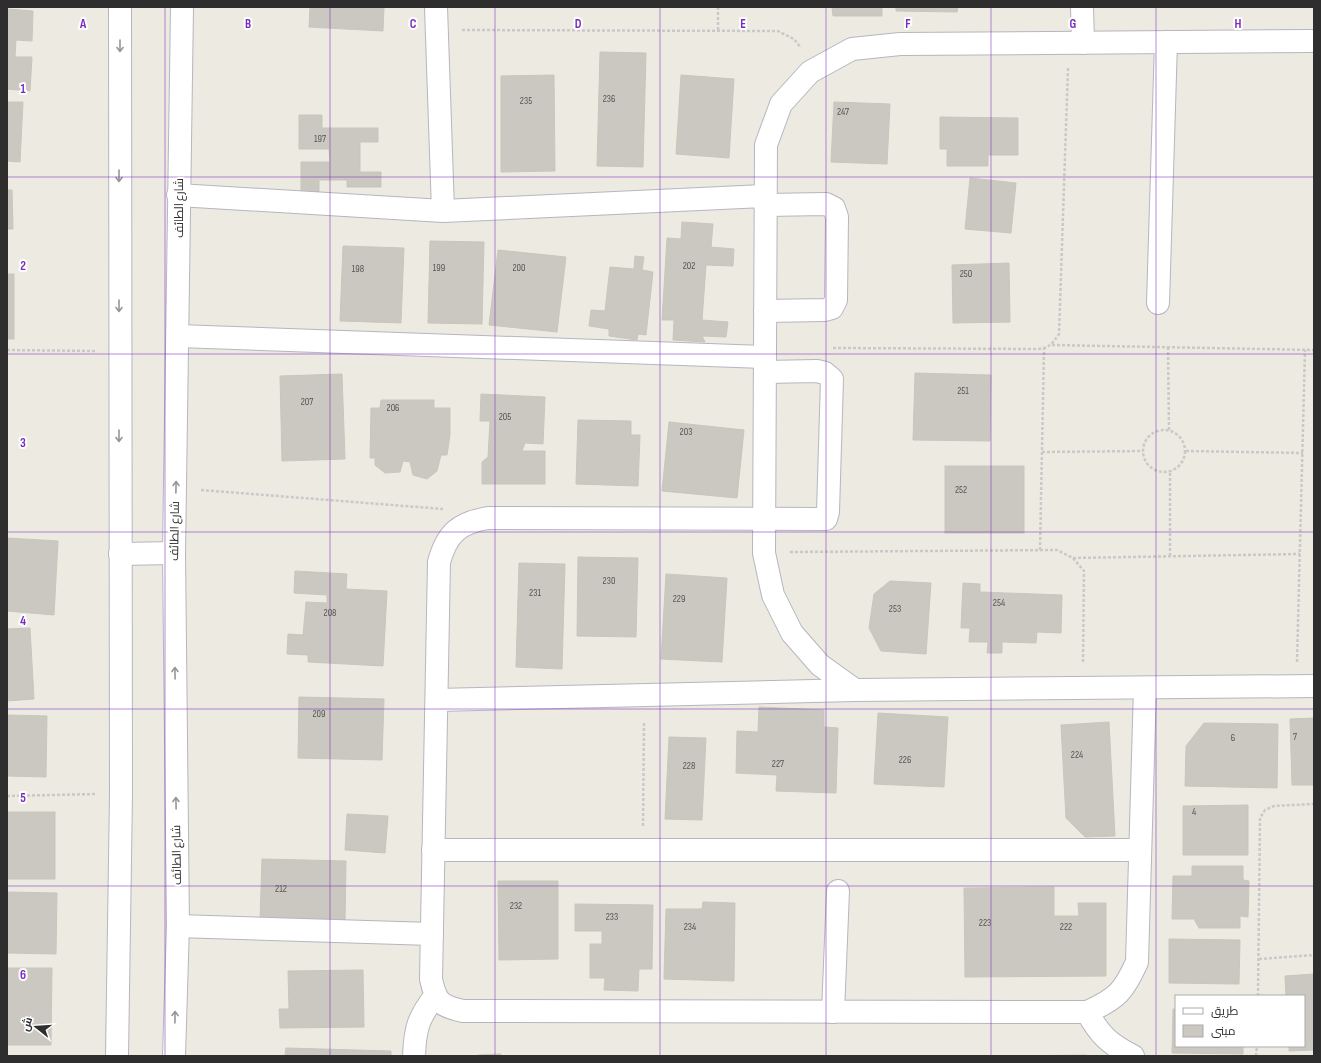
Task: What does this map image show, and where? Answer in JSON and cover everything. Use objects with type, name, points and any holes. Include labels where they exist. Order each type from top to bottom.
[{"type":"street","points":[[117,1056],[121,794],[119,351],[120,7]]},
{"type":"street","name":"شارع الطائف","points":[[174,1056],[178,926],[174,553],[178,336],[178,195],[182,7]]},
{"type":"street","points":[[436,7],[443,212]]},
{"type":"street","points":[[1076,43],[1082,7]]},
{"type":"street","points":[[855,690],[820,665],[792,632],[773,595],[764,553],[766,145],[781,104],[810,72],[852,49],[860,48],[900,44],[1314,41]]},
{"type":"street","points":[[1158,303],[1166,42]]},
{"type":"street","points":[[178,195],[443,212],[765,200],[826,204],[834,208],[837,217],[836,300],[832,308],[825,310],[765,311]]},
{"type":"street","points":[[178,336],[764,364],[817,371],[825,373],[832,379],[828,512],[826,519],[488,518],[471,521],[455,531],[444,545],[439,562],[431,979],[435,996],[447,1007],[463,1011],[1087,1012],[1109,1002],[1127,984],[1137,962],[1145,688]]},
{"type":"street","points":[[120,554],[174,553]]},
{"type":"street","points":[[437,700],[855,690],[1305,686]]},
{"type":"street","points":[[433,850],[1140,850]]},
{"type":"street","points":[[833,1012],[838,891]]},
{"type":"street","points":[[178,926],[432,934]]},
{"type":"street","points":[[414,1056],[415,1033],[426,1007],[435,996]]},
{"type":"street","points":[[1087,1012],[1098,1031],[1108,1041],[1114,1046],[1133,1056]]},
{"type":"path","points":[[718,7],[718,30]]},
{"type":"path","points":[[437,30],[778,31],[794,39],[798,44],[805,53],[810,72]]},
{"type":"path","points":[[1052,345],[1059,334],[1076,43]]},
{"type":"path","points":[[828,348],[1044,349],[1052,345],[1314,350]]},
{"type":"path","points":[[1168,347],[1169,430]]},
{"type":"path","points":[[1040,550],[1044,349]]},
{"type":"path","points":[[7,350],[119,351]]},
{"type":"path","points":[[1305,350],[1300,554],[1305,686]]},
{"type":"path","points":[[1162,430],[1169,430],[1181,438],[1186,451],[1181,464],[1170,472],[1155,470],[1144,459],[1143,451],[1148,437],[1162,430]]},
{"type":"path","points":[[1042,452],[1143,451]]},
{"type":"path","points":[[1186,451],[1303,453]]},
{"type":"path","points":[[1170,472],[1170,556]]},
{"type":"path","points":[[176,488],[443,509],[458,512],[471,521]]},
{"type":"path","points":[[764,553],[1057,550],[1072,558],[1084,571],[1083,688]]},
{"type":"path","points":[[1072,558],[1300,554]]},
{"type":"path","points":[[642,850],[645,695]]},
{"type":"path","points":[[7,796],[121,794]]},
{"type":"path","points":[[1258,995],[1260,818],[1265,810],[1274,806],[1314,804]]},
{"type":"path","points":[[1259,960],[1314,955]]},
{"type":"building","points":[[310,7],[384,7],[383,31],[309,27]]},
{"type":"building","points":[[832,7],[882,7],[882,16],[833,16]]},
{"type":"building","points":[[896,7],[958,7],[957,12],[896,11]]},
{"type":"building","points":[[7,9],[33,11],[32,41],[16,40],[15,57],[32,57],[30,91],[7,89]]},
{"type":"building","points":[[600,52],[646,53],[643,167],[597,166]]},
{"type":"building","points":[[554,75],[555,171],[501,172],[501,76]]},
{"type":"building","points":[[681,75],[734,79],[729,158],[676,154]]},
{"type":"building","points":[[7,102],[23,102],[20,162],[7,161]]},
{"type":"building","points":[[834,102],[890,104],[887,164],[831,162]]},
{"type":"building","points":[[299,115],[322,115],[322,128],[378,128],[378,142],[360,142],[360,172],[381,172],[381,187],[347,187],[347,180],[319,180],[319,192],[301,192],[301,162],[330,162],[329,149],[299,149]]},
{"type":"building","points":[[940,117],[1018,118],[1018,155],[988,155],[988,166],[947,166],[947,149],[940,149]]},
{"type":"building","points":[[970,178],[1016,183],[1011,233],[965,229]]},
{"type":"building","points":[[7,190],[12,190],[13,229],[7,229]]},
{"type":"building","points":[[682,222],[713,224],[711,247],[734,249],[733,266],[706,265],[702,320],[728,322],[726,337],[702,336],[705,342],[673,340],[674,320],[662,320],[667,238],[681,239]]},
{"type":"building","points":[[430,241],[484,242],[482,324],[428,323]]},
{"type":"building","points":[[343,246],[404,248],[401,323],[340,321]]},
{"type":"building","points":[[498,250],[566,257],[557,332],[489,325]]},
{"type":"building","points":[[635,256],[644,257],[642,270],[653,272],[646,335],[638,334],[637,340],[609,336],[609,329],[589,326],[591,310],[605,311],[610,267],[634,269]]},
{"type":"building","points":[[1009,263],[1010,322],[953,323],[952,265]]},
{"type":"building","points":[[7,274],[14,274],[14,339],[7,339]]},
{"type":"building","points":[[915,373],[991,375],[990,441],[913,440]]},
{"type":"building","points":[[342,374],[345,459],[282,461],[280,376]]},
{"type":"building","points":[[481,394],[545,397],[543,444],[525,443],[522,451],[545,451],[545,484],[482,484],[482,462],[488,457],[490,421],[480,421]]},
{"type":"building","points":[[381,400],[434,400],[434,408],[450,408],[450,435],[447,455],[441,455],[437,471],[427,479],[413,475],[410,462],[403,461],[400,472],[385,473],[375,465],[375,458],[370,458],[371,408],[380,408]]},
{"type":"building","points":[[578,420],[631,421],[631,435],[640,435],[638,486],[576,484]]},
{"type":"building","points":[[669,422],[744,430],[737,498],[662,491]]},
{"type":"building","points":[[945,466],[1024,466],[1024,533],[945,533]]},
{"type":"building","points":[[7,538],[58,541],[54,615],[7,611]]},
{"type":"building","points":[[578,557],[638,558],[636,637],[577,636]]},
{"type":"building","points":[[519,563],[565,564],[562,669],[516,667]]},
{"type":"building","points":[[295,571],[347,574],[346,589],[387,591],[383,666],[308,662],[308,655],[287,654],[288,634],[303,635],[306,602],[327,603],[327,595],[294,593]]},
{"type":"building","points":[[666,574],[727,578],[722,662],[661,659]]},
{"type":"building","points":[[890,581],[931,583],[926,654],[881,651],[869,628],[874,594]]},
{"type":"building","points":[[963,583],[980,584],[980,592],[1062,595],[1061,633],[1037,632],[1036,643],[1002,642],[1002,653],[987,653],[988,642],[969,642],[970,628],[961,628]]},
{"type":"building","points":[[30,628],[34,699],[7,701],[7,629]]},
{"type":"building","points":[[299,697],[384,699],[382,760],[298,758]]},
{"type":"building","points":[[759,707],[824,710],[824,727],[838,728],[836,793],[776,791],[777,775],[736,773],[737,731],[758,732]]},
{"type":"building","points":[[878,713],[948,717],[944,787],[874,784]]},
{"type":"building","points":[[7,715],[47,716],[46,777],[7,776]]},
{"type":"building","points":[[1314,718],[1314,785],[1292,785],[1290,719]]},
{"type":"building","points":[[1109,722],[1115,836],[1085,837],[1066,818],[1061,725]]},
{"type":"building","points":[[1204,723],[1278,724],[1277,788],[1185,786],[1186,746]]},
{"type":"building","points":[[669,737],[706,738],[702,820],[665,819]]},
{"type":"building","points":[[1248,805],[1248,855],[1183,855],[1183,806]]},
{"type":"building","points":[[7,812],[55,812],[55,879],[7,879]]},
{"type":"building","points":[[347,814],[388,816],[385,853],[345,850]]},
{"type":"building","points":[[262,859],[346,861],[345,922],[260,920]]},
{"type":"building","points":[[1192,866],[1243,866],[1243,880],[1249,881],[1248,917],[1240,916],[1240,928],[1199,928],[1194,919],[1172,919],[1173,876],[1192,876]]},
{"type":"building","points":[[498,881],[558,881],[558,959],[499,960]]},
{"type":"building","points":[[1054,887],[1054,916],[1079,916],[1078,903],[1106,903],[1106,976],[965,977],[964,888]]},
{"type":"building","points":[[7,892],[57,893],[56,954],[7,953]]},
{"type":"building","points":[[703,902],[735,903],[734,981],[664,979],[666,909],[702,909]]},
{"type":"building","points":[[575,904],[653,905],[652,969],[639,969],[638,991],[604,990],[605,978],[590,978],[590,944],[602,944],[602,931],[575,931]]},
{"type":"building","points":[[1169,939],[1240,940],[1239,984],[1169,983]]},
{"type":"building","points":[[7,968],[52,968],[51,1045],[7,1045]]},
{"type":"building","points":[[363,970],[364,1027],[280,1028],[279,1009],[289,1009],[288,971]]},
{"type":"building","points":[[1314,974],[1314,1050],[1289,1051],[1289,1047],[1305,1047],[1305,995],[1286,995],[1285,976]]},
{"type":"building","points":[[1173,1009],[1175,1009],[1175,1047],[1243,1047],[1243,1054],[1172,1053]]},
{"type":"building","points":[[286,1048],[391,1051],[391,1056],[285,1056]]},
{"type":"building","points":[[501,1054],[501,1056],[478,1056],[478,1055]]},
{"type":"building","points":[[1086,1055],[1086,1056],[1011,1056]]}]
